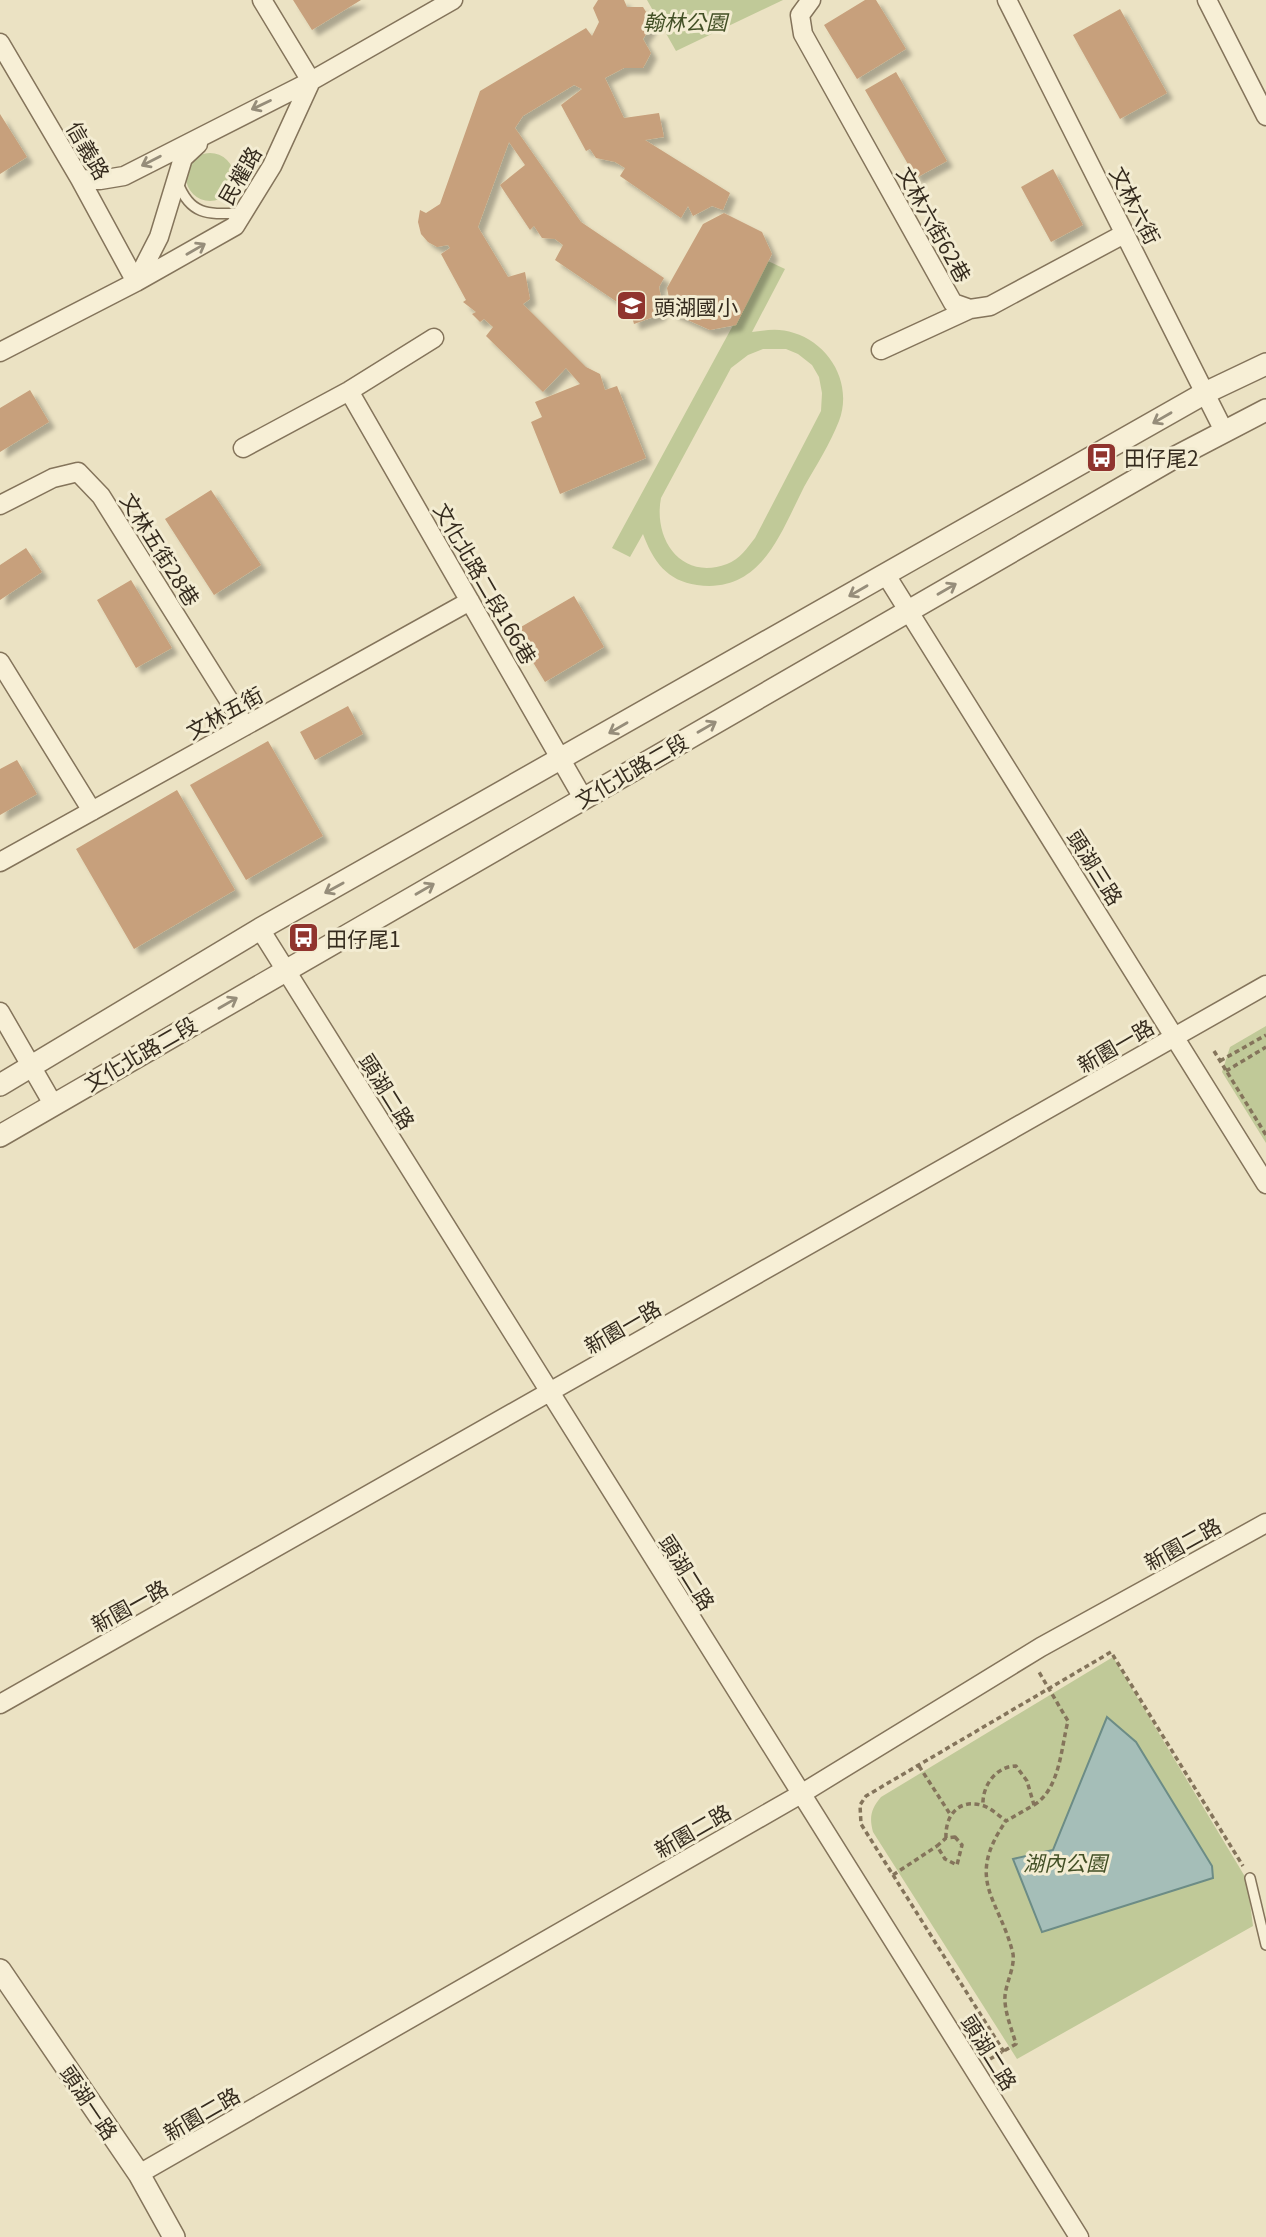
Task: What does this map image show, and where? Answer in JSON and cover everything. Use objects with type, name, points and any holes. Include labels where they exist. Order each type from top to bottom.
[{"type":"street","points":[[262,0],[311,81]]},
{"type":"street","name":"民權路","points":[[80,179],[100,180],[124,176],[311,81],[453,0]]},
{"type":"street","name":"文林六街62巷","points":[[811,0],[800,15],[803,34],[953,303],[970,309],[990,306],[1124,234]]},
{"type":"street","name":"文林六街","points":[[1007,0],[1224,430]]},
{"type":"street","points":[[1207,0],[1266,116]]},
{"type":"street","name":"信義路","points":[[0,43],[80,179],[136,282]]},
{"type":"street","name":"民權路","points":[[0,352],[136,282],[235,226],[272,166],[311,81]]},
{"type":"street","name":"民權路","points":[[136,282],[159,237],[183,158],[212,130]]},
{"type":"street","points":[[881,350],[970,309]]},
{"type":"street","points":[[243,448],[349,391],[434,338]]},
{"type":"street","name":"文化北路二段","points":[[0,1085],[260,929],[1205,393],[1266,364]]},
{"type":"street","name":"文化北路二段166巷","points":[[349,391],[583,798]]},
{"type":"street","name":"文化北路二段","points":[[0,1136],[908,611],[1224,430],[1266,410]]},
{"type":"street","name":"文林五街28巷","points":[[0,505],[53,478],[78,472],[101,496],[246,726]]},
{"type":"street","name":"頭湖三路","points":[[886,575],[1266,1184]]},
{"type":"street","name":"文林五街","points":[[0,862],[470,601]]},
{"type":"street","points":[[0,662],[92,811]]},
{"type":"street","name":"頭湖二路","points":[[260,929],[1079,2237]]},
{"type":"street","name":"新園一路","points":[[0,1704],[1266,985]]},
{"type":"street","points":[[0,1012],[53,1104]]},
{"type":"street","name":"新園二路","points":[[139,2174],[801,1794],[1041,1647],[1266,1523]]},
{"type":"street","name":"頭湖一路","points":[[0,1970],[139,2174],[174,2237]]},
{"type":"lane","points":[[177,181],[183,198],[199,211],[243,213]]},
{"type":"lane","points":[[1250,1878],[1266,1945]]},
{"type":"path","points":[[1220,1061],[1266,1035]]},
{"type":"path","points":[[1226,1071],[1266,1048]]},
{"type":"path","points":[[1214,1051],[1266,1135]]},
{"type":"path","points":[[1004,2052],[861,1824],[860,1805],[866,1796],[1111,1652],[1250,1878]]},
{"type":"path","points":[[990,2059],[1016,2044],[1005,1998],[1013,1956],[991,1902],[985,1869],[993,1843],[1006,1821],[1044,1799],[1053,1782],[1068,1721],[1039,1672]]},
{"type":"path","points":[[919,1766],[950,1814]]},
{"type":"path","points":[[983,1805],[982,1793],[991,1779],[1008,1766],[1016,1766],[1027,1781],[1034,1805]]},
{"type":"path","points":[[946,1838],[945,1822],[950,1814],[964,1806],[983,1805],[1006,1821]]},
{"type":"path","points":[[892,1875],[946,1838],[954,1837],[962,1845],[957,1865],[945,1859],[937,1846]]},
{"type":"green space","name":"翰林公園","points":[[647,0],[783,0],[676,51]]},
{"type":"green space","points":[[210,153],[219,154],[227,160],[233,168],[233,186],[227,194],[219,200],[210,201],[201,200],[193,194],[187,186],[186,177],[187,168],[193,160],[201,154]]},
{"type":"green space","points":[[768,261],[785,269],[752,332],[789,331],[818,346],[835,367],[843,393],[843,407],[831,438],[776,541],[753,570],[737,580],[719,585],[686,583],[669,574],[651,553],[643,534],[630,557],[612,548]],"holes":[[[763,349],[786,349],[812,365],[819,377],[821,411],[755,538],[743,553],[727,564],[711,568],[696,567],[674,553],[666,541],[661,528],[661,498],[731,368],[748,355]]]},
{"type":"green space","points":[[1266,1026],[1266,1143],[1222,1072],[1230,1047]]},
{"type":"green space","name":"湖內公園","points":[[1113,1657],[1247,1880],[1253,1926],[1017,2059],[873,1832],[872,1813],[881,1797]]},
{"type":"water","points":[[1107,1717],[1136,1742],[1212,1866],[1213,1878],[1042,1932],[1013,1859],[1053,1850]]},
{"type":"building","points":[[293,0],[361,0],[312,30]]},
{"type":"building","points":[[598,0],[624,0],[627,7],[643,7],[653,23],[643,39],[651,53],[643,68],[624,68],[605,78],[624,118],[659,113],[664,137],[645,140],[730,193],[723,210],[712,206],[693,216],[688,206],[681,218],[620,176],[625,168],[615,162],[596,158],[590,149],[586,151],[561,105],[582,89],[574,85],[523,116],[515,128],[581,222],[664,278],[659,287],[663,308],[659,315],[634,324],[626,295],[620,304],[555,260],[563,245],[555,239],[542,238],[534,226],[530,230],[500,185],[525,165],[509,142],[478,227],[508,277],[525,272],[530,299],[523,304],[586,367],[600,374],[605,390],[617,386],[646,458],[560,494],[531,422],[542,417],[535,402],[580,384],[566,368],[543,392],[486,336],[493,327],[484,319],[480,322],[472,314],[476,312],[463,302],[466,300],[441,254],[450,248],[448,245],[437,247],[428,242],[421,234],[418,222],[420,210],[426,213],[440,204],[480,91],[586,28],[592,36],[599,22],[593,8]]},
{"type":"building","points":[[865,0],[876,0],[906,49],[857,79],[824,25]]},
{"type":"building","points":[[1120,9],[1167,93],[1120,119],[1073,35]]},
{"type":"building","points":[[896,72],[947,161],[916,178],[865,90]]},
{"type":"building","points":[[0,114],[27,157],[0,174]]},
{"type":"building","points":[[1053,169],[1083,225],[1051,242],[1021,187]]},
{"type":"building","points":[[724,213],[762,232],[772,254],[736,325],[710,330],[672,313],[667,288],[703,224]]},
{"type":"building","points":[[30,390],[49,422],[0,452],[0,408]]},
{"type":"building","points":[[211,490],[261,565],[214,595],[165,519]]},
{"type":"building","points":[[26,548],[42,572],[0,600],[0,565]]},
{"type":"building","points":[[131,580],[172,648],[136,668],[97,600]]},
{"type":"building","points":[[574,596],[604,647],[545,682],[514,631]]},
{"type":"building","points":[[348,706],[363,734],[315,760],[300,732]]},
{"type":"building","points":[[268,741],[323,836],[246,880],[190,785]]},
{"type":"building","points":[[17,760],[37,794],[0,815],[0,769]]},
{"type":"building","points":[[177,790],[235,890],[134,949],[76,849]]},
{"type":"place","name":"頭湖國小","points":[[631,306]]},
{"type":"place","name":"田仔尾2","points":[[1101,457]]},
{"type":"place","name":"田仔尾1","points":[[303,938]]}]
